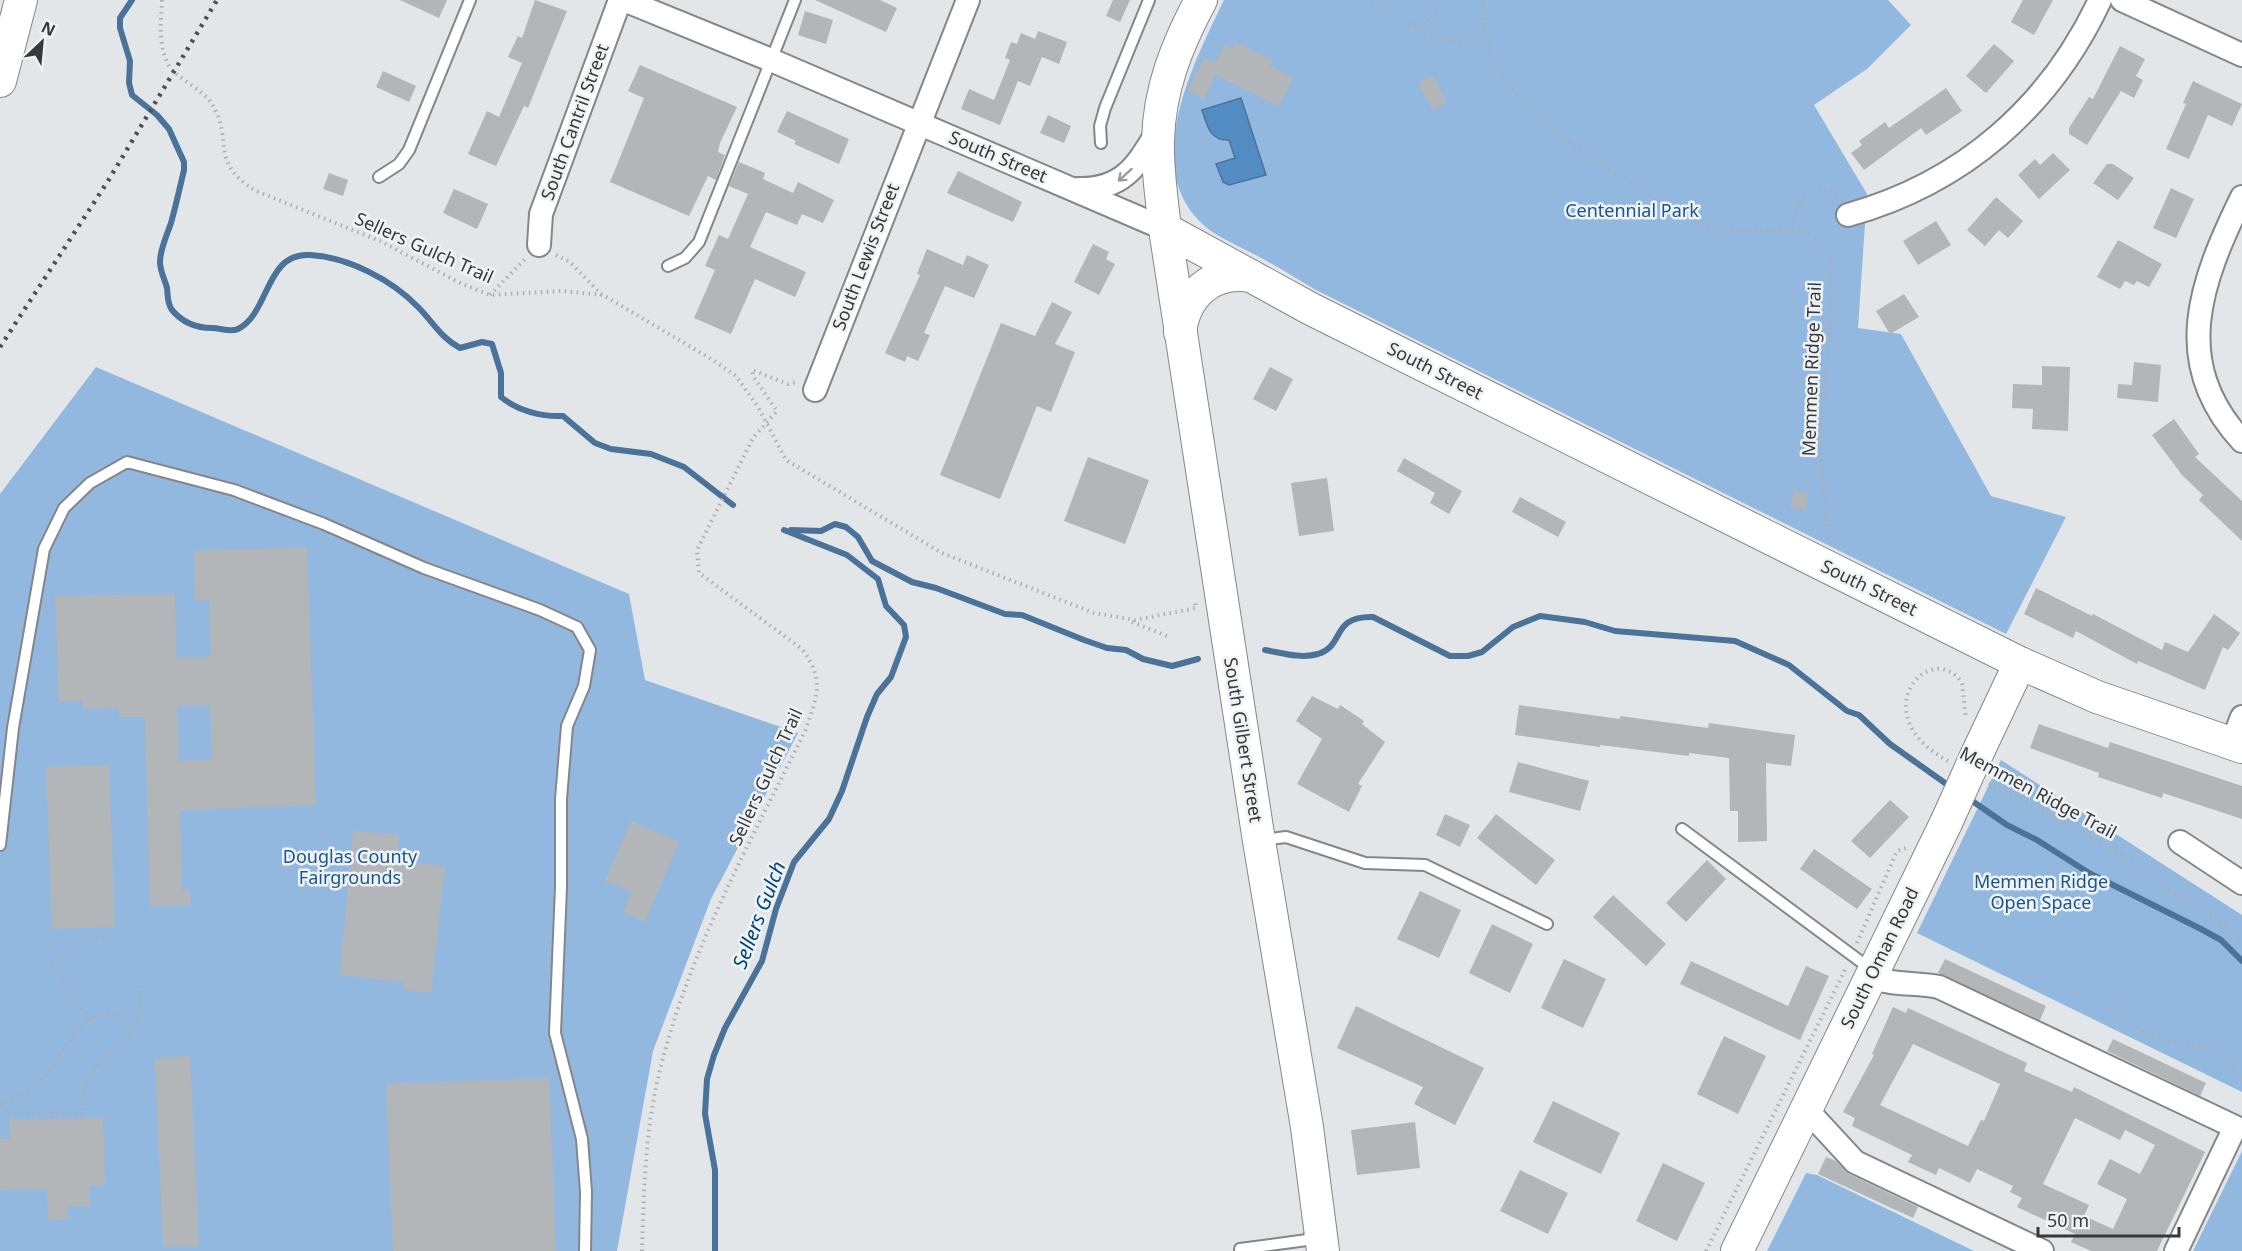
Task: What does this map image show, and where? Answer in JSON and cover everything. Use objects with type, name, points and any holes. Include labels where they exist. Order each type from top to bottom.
[{"type":"street","points":[[0,41],[20,0]]},
{"type":"street","points":[[0,81],[20,0]]},
{"type":"street","name":"South Street","points":[[622,0],[771,60],[1164,229],[1311,309],[2020,663],[2097,697],[2239,736]]},
{"type":"street","name":"South Cantril Street","points":[[539,245],[538,227],[546,200],[622,0]]},
{"type":"street","name":"South Lewis Street","points":[[806,385],[968,0]]},
{"type":"street","name":"South Gilbert Street","points":[[1201,0],[1179,43],[1167,76],[1158,131],[1164,229],[1231,666],[1307,1127],[1321,1237]]},
{"type":"street","points":[[1848,215],[1887,203],[1932,180],[1974,154],[2002,132],[2048,87],[2069,59],[2100,0]]},
{"type":"street","points":[[2122,0],[2242,55]]},
{"type":"street","points":[[1074,189],[1099,189],[1118,182],[1136,165],[1158,131]]},
{"type":"street","points":[[2242,197],[2219,244],[2204,284],[2198,325],[2198,353],[2213,398],[2223,417],[2242,441]]},
{"type":"street","points":[[1180,335],[1182,320],[1190,301],[1206,284],[1229,274],[1251,276]]},
{"type":"street","name":"South Oman Road","points":[[1737,1251],[1807,1110],[1866,968],[1942,831],[2020,663]]},
{"type":"street","points":[[2180,842],[2242,883]]},
{"type":"street","points":[[1866,968],[1895,984],[1923,984],[1939,987],[2235,1127],[2176,1251]]},
{"type":"street","points":[[1807,1110],[1855,1162],[2042,1251]]},
{"type":"lane","points":[[379,177],[399,164],[409,150],[471,0]]},
{"type":"lane","points":[[668,266],[685,258],[699,242],[795,0]]},
{"type":"lane","points":[[1101,143],[1100,126],[1105,108],[1149,0]]},
{"type":"lane","points":[[0,845],[14,728],[44,549],[64,508],[90,483],[127,462],[234,490],[324,524],[424,568],[540,610],[577,627],[590,650],[584,686],[567,726],[561,799],[561,887],[555,1033],[582,1139],[586,1192],[585,1251]]},
{"type":"lane","points":[[1682,829],[1866,968]]},
{"type":"lane","points":[[1259,841],[1286,837],[1365,863],[1425,865],[1547,924]]},
{"type":"lane","points":[[1240,1249],[1321,1237]]},
{"type":"path","name":"Sellers Gulch Trail","points":[[162,0],[160,30],[169,66],[211,103],[218,117],[225,158],[240,181],[256,191],[380,242],[462,284],[490,295],[562,291],[603,295],[736,376],[766,422],[753,438],[697,550],[699,573],[801,649],[814,665],[817,681],[815,702],[806,729],[722,902],[688,979],[661,1063],[645,1154],[642,1251]]},
{"type":"path","points":[[1366,0],[1433,37],[1489,48]]},
{"type":"path","points":[[1381,8],[1386,0]]},
{"type":"path","points":[[1408,25],[1427,20],[1449,0]]},
{"type":"path","name":"Memmen Ridge Trail","points":[[1483,0],[1483,27],[1489,48],[1529,110],[1551,130],[1655,198],[1715,228],[1790,230],[1816,238],[1825,246],[1830,258],[1830,330],[1821,436],[1828,511],[1827,544]]},
{"type":"path","points":[[1790,230],[1803,197],[1822,188],[1831,190],[1848,215]]},
{"type":"path","points":[[490,295],[539,245],[570,262],[603,295]]},
{"type":"path","points":[[806,385],[788,384],[752,370],[753,376],[777,409],[766,422],[786,460],[942,553],[1094,613],[1135,620],[1196,608],[1195,592],[1200,583],[1218,579]]},
{"type":"path","points":[[1123,618],[1167,636]]},
{"type":"path","name":"Memmen Ridge Trail","points":[[1974,761],[1965,730],[1965,694],[1959,679],[1949,671],[1936,669],[1915,680],[1908,690],[1905,705],[1911,728],[1929,749],[1974,761],[2127,857],[2167,889],[2220,922],[2242,940]]},
{"type":"path","points":[[1706,1251],[1840,976],[1866,968],[1859,935],[1897,851],[1942,831]]},
{"type":"path","points":[[89,1019],[51,963],[83,938],[109,938]]},
{"type":"path","points":[[130,1034],[118,1013],[89,1019],[72,1033],[52,1067],[38,1083],[13,1100],[1,1104],[10,1114],[83,1114],[83,1093],[96,1068],[109,1051],[130,1034],[139,1016],[142,977]]},
{"type":"path","points":[[2105,990],[2135,1029],[2159,1039],[2209,1049],[2220,1055],[2242,1078]]},
{"type":"green space","name":"Centennial Park","points":[[1224,0],[1888,0],[1911,25],[1867,69],[1814,105],[1867,194],[1858,328],[1901,334],[1991,496],[2066,517],[2006,634],[1314,289],[1211,231],[1188,208],[1177,180],[1174,150],[1177,118],[1186,86]]},
{"type":"green space","name":"Douglas County Fairgrounds","points":[[96,367],[629,594],[645,680],[798,733],[711,899],[653,1051],[617,1251],[0,1251],[0,494]]},
{"type":"green space","name":"Memmen Ridge Open Space","points":[[2001,760],[2242,915],[2242,1092],[1917,933]]},
{"type":"green space","points":[[2242,1151],[2242,1251],[2193,1251]]},
{"type":"green space","points":[[1806,1173],[1817,1175],[1974,1251],[1767,1251]]},
{"type":"shaded area","points":[[1241,98],[1266,175],[1229,185],[1223,182],[1216,164],[1235,158],[1229,140],[1213,135],[1202,110]]},
{"type":"building","points":[[400,0],[447,0],[439,18]]},
{"type":"building","points":[[535,0],[567,11],[528,108],[524,106],[496,166],[468,154],[487,111],[499,117],[522,63],[508,57],[518,36],[522,38]]},
{"type":"building","points":[[815,0],[880,0],[897,8],[886,32]]},
{"type":"building","points":[[1113,0],[1130,0],[1120,22],[1106,16]]},
{"type":"building","points":[[2023,0],[2053,0],[2034,35],[2011,22]]},
{"type":"building","points":[[805,11],[833,20],[826,44],[798,35]]},
{"type":"building","points":[[1038,31],[1067,42],[1059,64],[1042,57],[1030,86],[1018,81],[1000,125],[961,109],[969,89],[994,100],[1010,60],[1005,58],[1011,42],[1017,44],[1021,33],[1035,39]]},
{"type":"building","points":[[1236,42],[1272,60],[1270,66],[1293,77],[1279,106],[1216,75],[1204,99],[1188,91],[1204,58],[1215,63],[1225,44],[1233,48]]},
{"type":"building","points":[[1994,44],[2014,61],[1986,93],[1966,76]]},
{"type":"building","points":[[2120,46],[2145,59],[2136,76],[2143,80],[2134,98],[2121,91],[2087,145],[2069,134],[2069,128],[2089,97],[2093,99]]},
{"type":"building","points":[[640,65],[737,107],[720,143],[718,152],[725,155],[716,180],[708,176],[689,216],[610,182],[644,98],[628,91]]},
{"type":"building","points":[[383,71],[416,86],[409,102],[376,87]]},
{"type":"building","points":[[1432,75],[1447,102],[1433,110],[1418,83]]},
{"type":"building","points":[[2193,81],[2242,104],[2232,126],[2208,115],[2189,159],[2166,149],[2186,104],[2183,103]]},
{"type":"building","points":[[1946,88],[1962,111],[1926,135],[1921,128],[1864,170],[1851,153],[1862,145],[1859,141],[1885,122],[1889,128]]},
{"type":"building","points":[[787,111],[849,139],[839,164],[794,144],[796,141],[777,132]]},
{"type":"building","points":[[1048,115],[1071,126],[1064,143],[1040,133]]},
{"type":"building","points":[[2053,153],[2070,170],[2039,199],[2018,175],[2035,159],[2040,165]]},
{"type":"building","points":[[739,162],[765,173],[763,179],[793,193],[798,182],[834,200],[823,223],[802,214],[797,225],[766,212],[750,247],[806,272],[795,297],[755,279],[731,334],[694,318],[715,270],[705,266],[719,235],[728,239],[748,194],[729,186]]},
{"type":"building","points":[[2107,164],[2113,164],[2134,178],[2118,200],[2093,183]]},
{"type":"building","points":[[958,171],[1022,202],[1013,222],[947,193]]},
{"type":"building","points":[[329,173],[348,180],[343,196],[323,189]]},
{"type":"building","points":[[2171,188],[2194,199],[2176,238],[2153,228]]},
{"type":"building","points":[[454,189],[488,204],[477,229],[443,213]]},
{"type":"building","points":[[1996,197],[2023,221],[2008,238],[1999,230],[1985,246],[1967,230]]},
{"type":"building","points":[[1936,221],[1951,245],[1918,265],[1903,241]]},
{"type":"building","points":[[2118,240],[2162,264],[2149,287],[2137,281],[2134,285],[2125,281],[2120,289],[2097,277]]},
{"type":"building","points":[[1093,244],[1109,252],[1106,259],[1115,264],[1099,295],[1074,282]]},
{"type":"building","points":[[927,249],[963,265],[967,255],[989,265],[974,298],[945,286],[924,333],[930,335],[918,361],[907,356],[905,362],[885,353],[920,275],[917,274]]},
{"type":"building","points":[[1904,294],[1919,317],[1890,334],[1876,311]]},
{"type":"building","points":[[1052,302],[1072,312],[1055,344],[1075,352],[1051,412],[1037,406],[1000,499],[940,475],[1001,323],[1035,336]]},
{"type":"building","points":[[2134,362],[2161,365],[2158,402],[2117,398],[2118,384],[2132,385]]},
{"type":"building","points":[[2042,366],[2070,367],[2068,431],[2032,429],[2033,409],[2012,408],[2013,384],[2042,385]]},
{"type":"building","points":[[1270,367],[1293,379],[1276,411],[1253,399]]},
{"type":"building","points":[[2174,419],[2199,454],[2195,457],[2242,501],[2242,541],[2199,500],[2203,495],[2182,475],[2152,435]]},
{"type":"building","points":[[1088,457],[1149,480],[1125,544],[1064,521]]},
{"type":"building","points":[[1404,458],[1462,491],[1449,514],[1430,503],[1435,493],[1397,471]]},
{"type":"building","points":[[1327,478],[1334,531],[1299,536],[1291,483]]},
{"type":"building","points":[[1795,490],[1809,493],[1805,510],[1790,507]]},
{"type":"building","points":[[1520,497],[1566,522],[1558,537],[1512,512]]},
{"type":"building","points":[[307,547],[316,805],[180,810],[182,890],[190,890],[191,905],[150,906],[145,717],[119,717],[119,708],[83,709],[82,701],[59,702],[55,596],[175,594],[176,658],[211,657],[209,600],[195,601],[194,551]],"holes":[[[210,705],[212,759],[179,761],[177,706]]]},
{"type":"building","points":[[2036,588],[2092,616],[2093,614],[2162,650],[2165,642],[2188,652],[2214,614],[2240,633],[2228,650],[2223,647],[2205,690],[2138,661],[2137,664],[2076,631],[2073,638],[2024,614]]},
{"type":"building","points":[[1312,696],[1338,709],[1340,705],[1364,721],[1362,724],[1385,742],[1358,784],[1362,786],[1349,812],[1297,784],[1322,739],[1296,721]]},
{"type":"building","points":[[1519,705],[1620,719],[1620,716],[1708,728],[1709,723],[1795,735],[1791,766],[1766,763],[1767,841],[1738,842],[1738,811],[1730,811],[1729,758],[1689,753],[1689,756],[1600,745],[1600,747],[1515,735]]},
{"type":"building","points":[[2039,724],[2108,748],[2110,742],[2242,786],[2242,819],[2163,793],[2162,798],[2098,777],[2099,773],[2030,748]]},
{"type":"building","points":[[1518,762],[1589,781],[1580,811],[1509,792]]},
{"type":"building","points":[[109,765],[115,927],[52,929],[46,767]]},
{"type":"building","points":[[1890,800],[1909,817],[1870,858],[1851,841]]},
{"type":"building","points":[[1445,814],[1470,825],[1460,847],[1436,835]]},
{"type":"building","points":[[1496,814],[1555,860],[1536,885],[1477,838]]},
{"type":"building","points":[[631,821],[679,842],[645,922],[623,912],[632,892],[605,881]]},
{"type":"building","points":[[353,831],[399,835],[397,861],[445,866],[431,993],[403,990],[404,982],[340,975]]},
{"type":"building","points":[[1814,849],[1872,889],[1857,909],[1800,869]]},
{"type":"building","points":[[1707,860],[1726,879],[1686,922],[1666,903]]},
{"type":"building","points":[[1420,891],[1461,910],[1439,958],[1397,939]]},
{"type":"building","points":[[1613,895],[1666,944],[1646,966],[1593,917]]},
{"type":"building","points":[[1492,924],[1533,944],[1510,993],[1469,973]]},
{"type":"building","points":[[1564,959],[1606,979],[1583,1028],[1541,1008]]},
{"type":"building","points":[[1945,959],[2046,1006],[2040,1020],[1938,973]]},
{"type":"building","points":[[1691,961],[1788,1006],[1806,966],[1829,976],[1800,1040],[1680,984]]},
{"type":"building","points":[[1356,1006],[1484,1068],[1455,1125],[1414,1104],[1423,1087],[1337,1048]]},
{"type":"building","points":[[1893,1007],[1906,1013],[1908,1008],[2027,1063],[2024,1071],[2072,1092],[2074,1087],[2205,1152],[2157,1251],[2091,1251],[2071,1242],[2075,1234],[2017,1207],[2022,1198],[2010,1192],[2013,1186],[1977,1169],[1970,1183],[1939,1168],[1936,1175],[1908,1162],[1912,1155],[1852,1126],[1855,1118],[1843,1112],[1874,1055],[1872,1054]],"holes":[[[1913,1044],[2000,1084],[1984,1121],[1981,1120],[1968,1146],[1880,1105]],[[2075,1118],[2120,1140],[2125,1130],[2155,1145],[2140,1174],[2110,1159],[2097,1184],[2127,1199],[2113,1229],[2084,1216],[2089,1205],[2043,1184]]]},
{"type":"building","points":[[1724,1036],[1766,1056],[1738,1114],[1697,1094]]},
{"type":"building","points":[[2113,1039],[2206,1083],[2200,1096],[2107,1051]]},
{"type":"building","points":[[190,1056],[199,1246],[163,1247],[155,1058]]},
{"type":"building","points":[[549,1078],[556,1251],[393,1251],[386,1084]]},
{"type":"building","points":[[1553,1101],[1620,1133],[1601,1174],[1533,1142]]},
{"type":"building","points":[[103,1118],[105,1185],[89,1186],[90,1206],[68,1206],[68,1219],[48,1220],[47,1189],[0,1190],[0,1139],[10,1139],[9,1120]]},
{"type":"building","points":[[1415,1122],[1420,1168],[1357,1175],[1351,1130]]},
{"type":"building","points":[[1826,1157],[1836,1161],[1849,1174],[1918,1207],[1913,1218],[1818,1174]]},
{"type":"building","points":[[1663,1163],[1705,1183],[1677,1241],[1636,1221]]},
{"type":"building","points":[[1520,1170],[1568,1193],[1548,1234],[1500,1211]]},
{"type":"waterway","name":"Sellers Gulch","points":[[132,0],[120,18],[120,28],[130,61],[129,83],[132,95],[157,115],[169,129],[184,162],[178,196],[160,257],[169,305],[180,318],[200,327],[235,330],[248,321],[284,263],[295,257],[310,255],[354,265],[396,288],[418,307],[447,339],[460,348],[482,342],[492,344],[501,373],[501,397],[508,402],[530,412],[563,416],[595,443],[611,449],[651,454],[684,467],[733,505]]},
{"type":"waterway","points":[[791,530],[821,531],[835,524],[846,527],[858,537],[872,561],[912,582],[936,588],[1005,614],[1022,615],[1107,648],[1126,650],[1143,659],[1172,666],[1198,659]]},
{"type":"waterway","name":"Sellers Gulch","points":[[715,1251],[715,1170],[705,1114],[707,1079],[714,1055],[725,1028],[762,961],[776,909],[794,862],[829,819],[842,791],[867,717],[877,694],[891,677],[906,637],[904,625],[886,606],[878,579],[847,555],[784,530]]},
{"type":"waterway","points":[[1265,650],[1298,656],[1318,654],[1327,650],[1350,621],[1373,617],[1450,656],[1468,656],[1482,652],[1513,627],[1540,616],[1585,622],[1615,631],[1735,641],[1789,665],[1847,711],[1859,715],[1890,744],[1952,788]]},
{"type":"waterway","points":[[1968,798],[2007,825],[2037,840],[2089,873],[2221,940],[2242,961]]},
{"type":"railway","points":[[0,347],[108,181],[217,0]]}]
